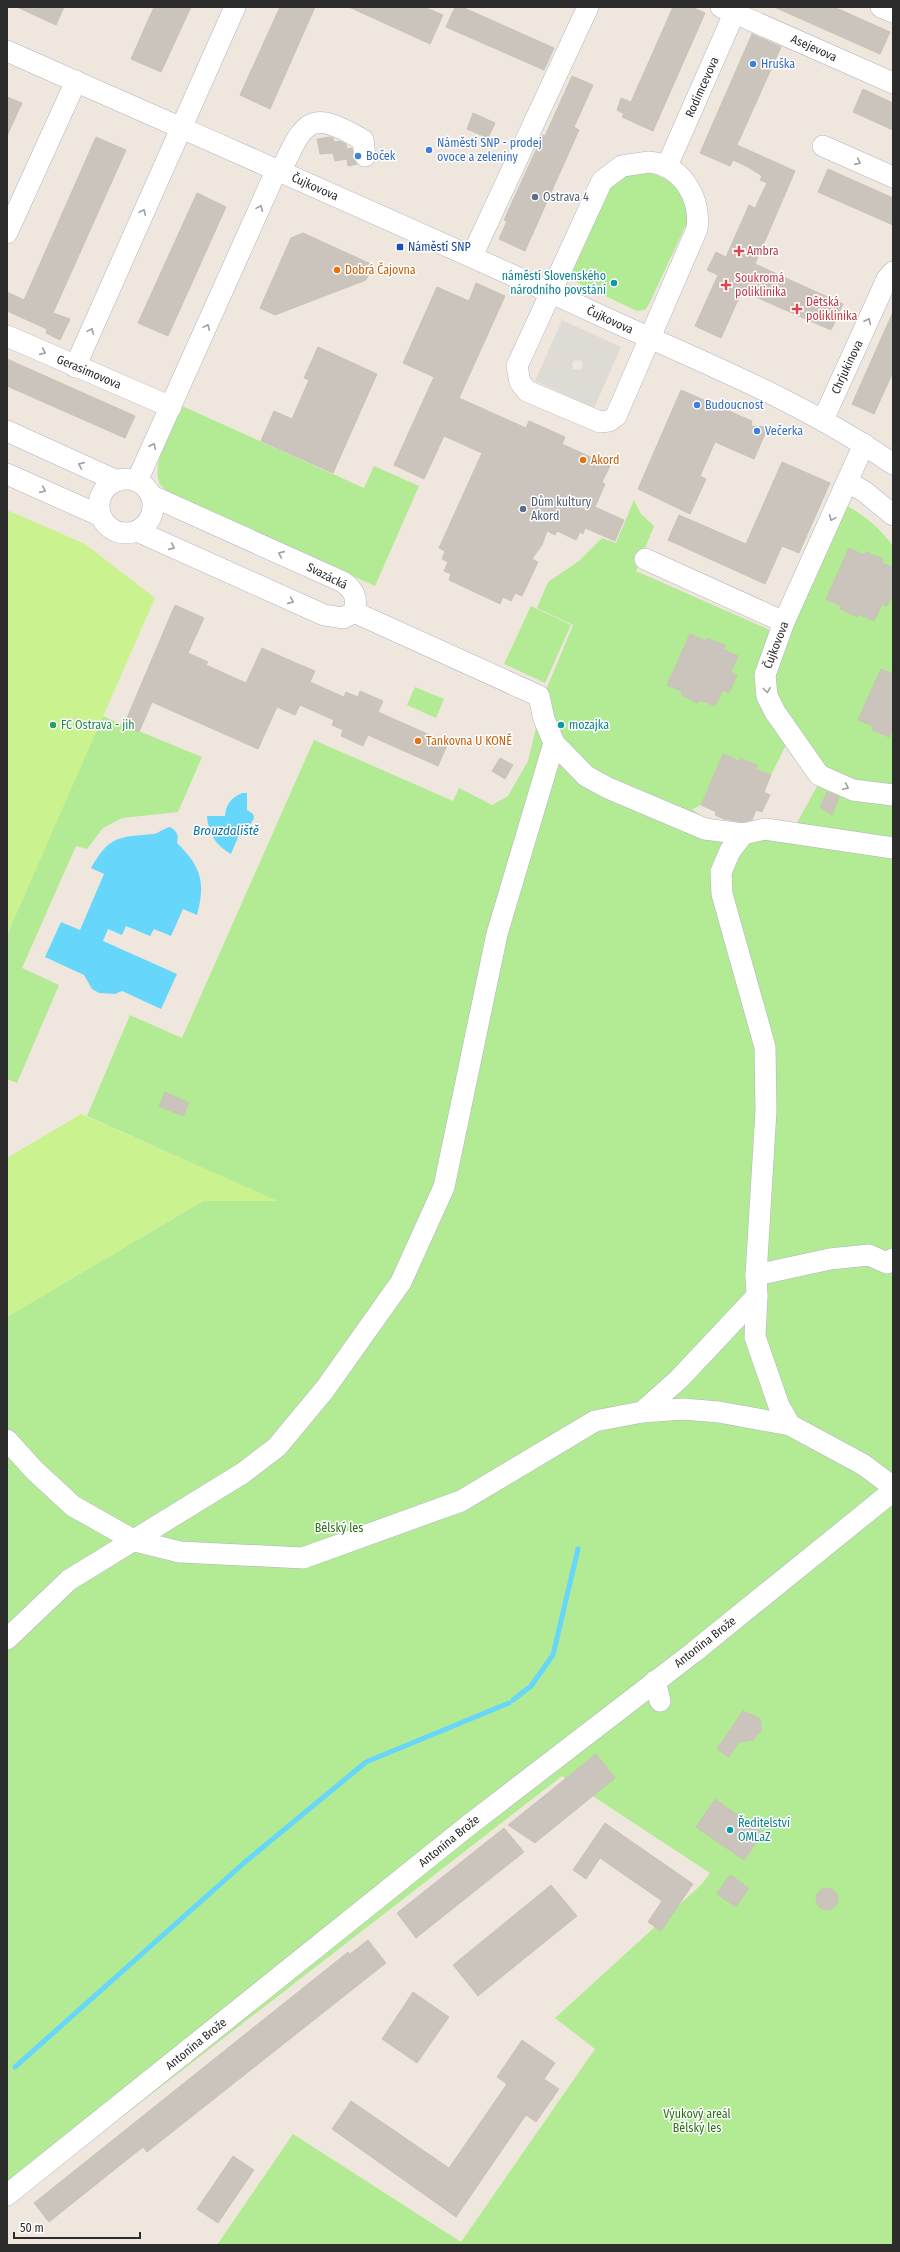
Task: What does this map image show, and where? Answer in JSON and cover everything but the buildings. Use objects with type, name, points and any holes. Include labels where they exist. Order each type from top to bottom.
[{"type":"street","points":[[75,367],[235,7]]},
{"type":"street","points":[[472,256],[588,7]]},
{"type":"street","points":[[881,7],[893,12]]},
{"type":"street","name":"Asejevova","points":[[731,9],[893,83]]},
{"type":"street","name":"Rodimcevova","points":[[667,166],[731,9]]},
{"type":"street","name":"Čujkovova","points":[[7,51],[472,256],[798,406],[864,444],[893,464]]},
{"type":"street","points":[[7,233],[76,81]]},
{"type":"street","points":[[279,170],[295,140],[304,129],[315,122],[323,121],[338,125],[364,140],[365,156]]},
{"type":"street","points":[[823,146],[893,177]]},
{"type":"street","points":[[635,163],[658,163],[667,166],[679,177],[691,192],[696,202],[698,219],[697,229],[616,416],[610,421],[595,421],[532,393],[520,382],[517,366],[602,181],[622,166],[635,163]]},
{"type":"street","name":"Čujkovova","points":[[144,489],[171,408],[279,170]]},
{"type":"street","name":"Chrjukinova","points":[[823,420],[887,279],[893,272]]},
{"type":"street","name":"Gerasimovova","points":[[7,336],[171,408]]},
{"type":"street","points":[[7,431],[117,481]]},
{"type":"street","name":"Čujkovova","points":[[864,444],[784,622],[765,675],[767,696],[775,712],[820,775],[853,790],[893,795]]},
{"type":"street","points":[[7,474],[102,516]]},
{"type":"street","points":[[131,479],[144,489],[153,510],[152,516],[148,522],[137,531],[124,533],[118,532],[105,523],[100,509],[102,495],[105,489],[117,481],[131,479]]},
{"type":"street","points":[[848,482],[865,492],[893,515]]},
{"type":"street","name":"Svazácká","points":[[144,489],[343,582],[351,588],[356,596],[354,612]]},
{"type":"street","points":[[137,531],[324,616],[343,618],[354,612],[539,696],[544,719],[554,743],[586,776],[608,788],[705,829],[743,834],[765,829],[893,848]]},
{"type":"street","points":[[645,560],[784,622]]},
{"type":"street","points":[[7,1639],[69,1580],[135,1541],[243,1473],[277,1447],[325,1389],[401,1282],[444,1187],[497,934],[554,743]]},
{"type":"street","points":[[743,834],[730,851],[721,872],[722,894],[765,1046],[766,1111],[756,1275],[757,1296],[755,1337],[779,1406],[790,1425]]},
{"type":"street","points":[[756,1275],[830,1259],[869,1255],[887,1263],[893,1259]]},
{"type":"street","points":[[642,1412],[679,1379],[757,1296]]},
{"type":"street","points":[[7,1440],[34,1470],[73,1506],[135,1541],[180,1552],[303,1558],[460,1501],[595,1421],[642,1412],[683,1409],[719,1412],[790,1425],[864,1465],[893,1487]]},
{"type":"street","name":"Antonína Brože","points":[[7,2195],[463,1830],[655,1681],[893,1491]]},
{"type":"street","points":[[655,1681],[660,1701]]},
{"type":"green space","points":[[643,172],[662,177],[676,188],[681,195],[687,213],[687,223],[649,304],[645,310],[637,311],[578,283],[573,278],[573,270],[610,187],[626,175]]},
{"type":"green space","points":[[182,406],[364,488],[374,466],[419,486],[375,586],[169,493],[164,489],[160,484],[158,476],[160,456],[168,434]]},
{"type":"green space","name":"Bělský les","points":[[634,500],[641,514],[654,526],[636,571],[772,631],[839,502],[869,520],[882,532],[893,546],[893,795],[819,775],[791,735],[771,775],[756,769],[757,765],[740,758],[739,761],[723,754],[701,805],[692,809],[712,824],[794,828],[820,781],[893,798],[893,2245],[217,2245],[293,2134],[461,2242],[595,2049],[555,2018],[702,1884],[710,1873],[562,1776],[7,2206],[7,1317],[203,1201],[276,1201],[87,1116],[130,1015],[182,1038],[314,740],[453,801],[459,788],[492,805],[508,796],[528,761],[544,695],[573,625],[537,608],[548,582],[579,561],[602,538],[616,543]]},
{"type":"green space","name":"FC Ostrava - jih","points":[[7,510],[85,544],[155,598],[7,935]]},
{"type":"green space","points":[[531,606],[571,625],[545,683],[504,664]]},
{"type":"green space","points":[[415,687],[444,699],[436,718],[407,705]]},
{"type":"green space","points":[[102,716],[202,757],[178,812],[122,818],[103,828],[87,849],[76,846],[22,968],[59,985],[17,1083],[7,1079],[7,935]]},
{"type":"green space","points":[[81,1114],[278,1201],[203,1201],[7,1317],[7,1158]]},
{"type":"shaded area","points":[[562,320],[621,347],[594,408],[535,381]],"holes":[[[575,360],[582,361],[583,365],[581,370],[573,369],[572,363]]]},
{"type":"water","name":"Brouzdaliště","points":[[242,793],[247,793],[247,810],[253,814],[254,818],[250,825],[243,825],[231,854],[217,843],[209,828],[207,816],[225,816],[230,802]]},
{"type":"water","points":[[170,827],[178,835],[177,843],[192,859],[199,876],[201,893],[197,915],[183,909],[171,936],[154,929],[150,936],[126,926],[122,935],[108,929],[103,941],[177,974],[161,1009],[122,991],[115,994],[99,993],[92,989],[84,975],[45,957],[61,922],[80,930],[104,874],[91,868],[104,849],[116,840],[124,837],[154,834]]},
{"type":"waterway","points":[[513,1700],[531,1686],[553,1655],[578,1549]]},
{"type":"waterway","points":[[15,2067],[245,1862],[366,1762],[509,1703]]},
{"type":"place","name":"Hruška","points":[[753,64]]},
{"type":"place","name":"Náměstí SNP - prodej ovoce a zeleniny","points":[[429,150]]},
{"type":"place","name":"Boček","points":[[358,156]]},
{"type":"place","name":"Ostrava 4","points":[[535,197]]},
{"type":"place","name":"Náměstí SNP","points":[[400,247]]},
{"type":"place","name":"Ambra","points":[[739,251]]},
{"type":"place","name":"Dobrá Čajovna","points":[[337,270]]},
{"type":"place","name":"náměstí Slovenského národního povstání","points":[[614,283]]},
{"type":"place","name":"Soukromá poliklinika","points":[[726,285]]},
{"type":"place","name":"Dětská poliklinika","points":[[797,309]]},
{"type":"place","name":"Budoucnost","points":[[697,405]]},
{"type":"place","name":"Večerka","points":[[757,431]]},
{"type":"place","name":"Akord","points":[[583,460]]},
{"type":"place","name":"Dům kultury Akord","points":[[523,509]]},
{"type":"place","name":"FC Ostrava - jih","points":[[53,725]]},
{"type":"place","name":"mozajka","points":[[561,725]]},
{"type":"place","name":"Tankovna U KONĚ","points":[[418,741]]},
{"type":"place","name":"Ředitelství OMLaZ","points":[[730,1830]]},
{"type":"park label","name":"Výukový areál Bělský les","points":[[697,2121]]}]
